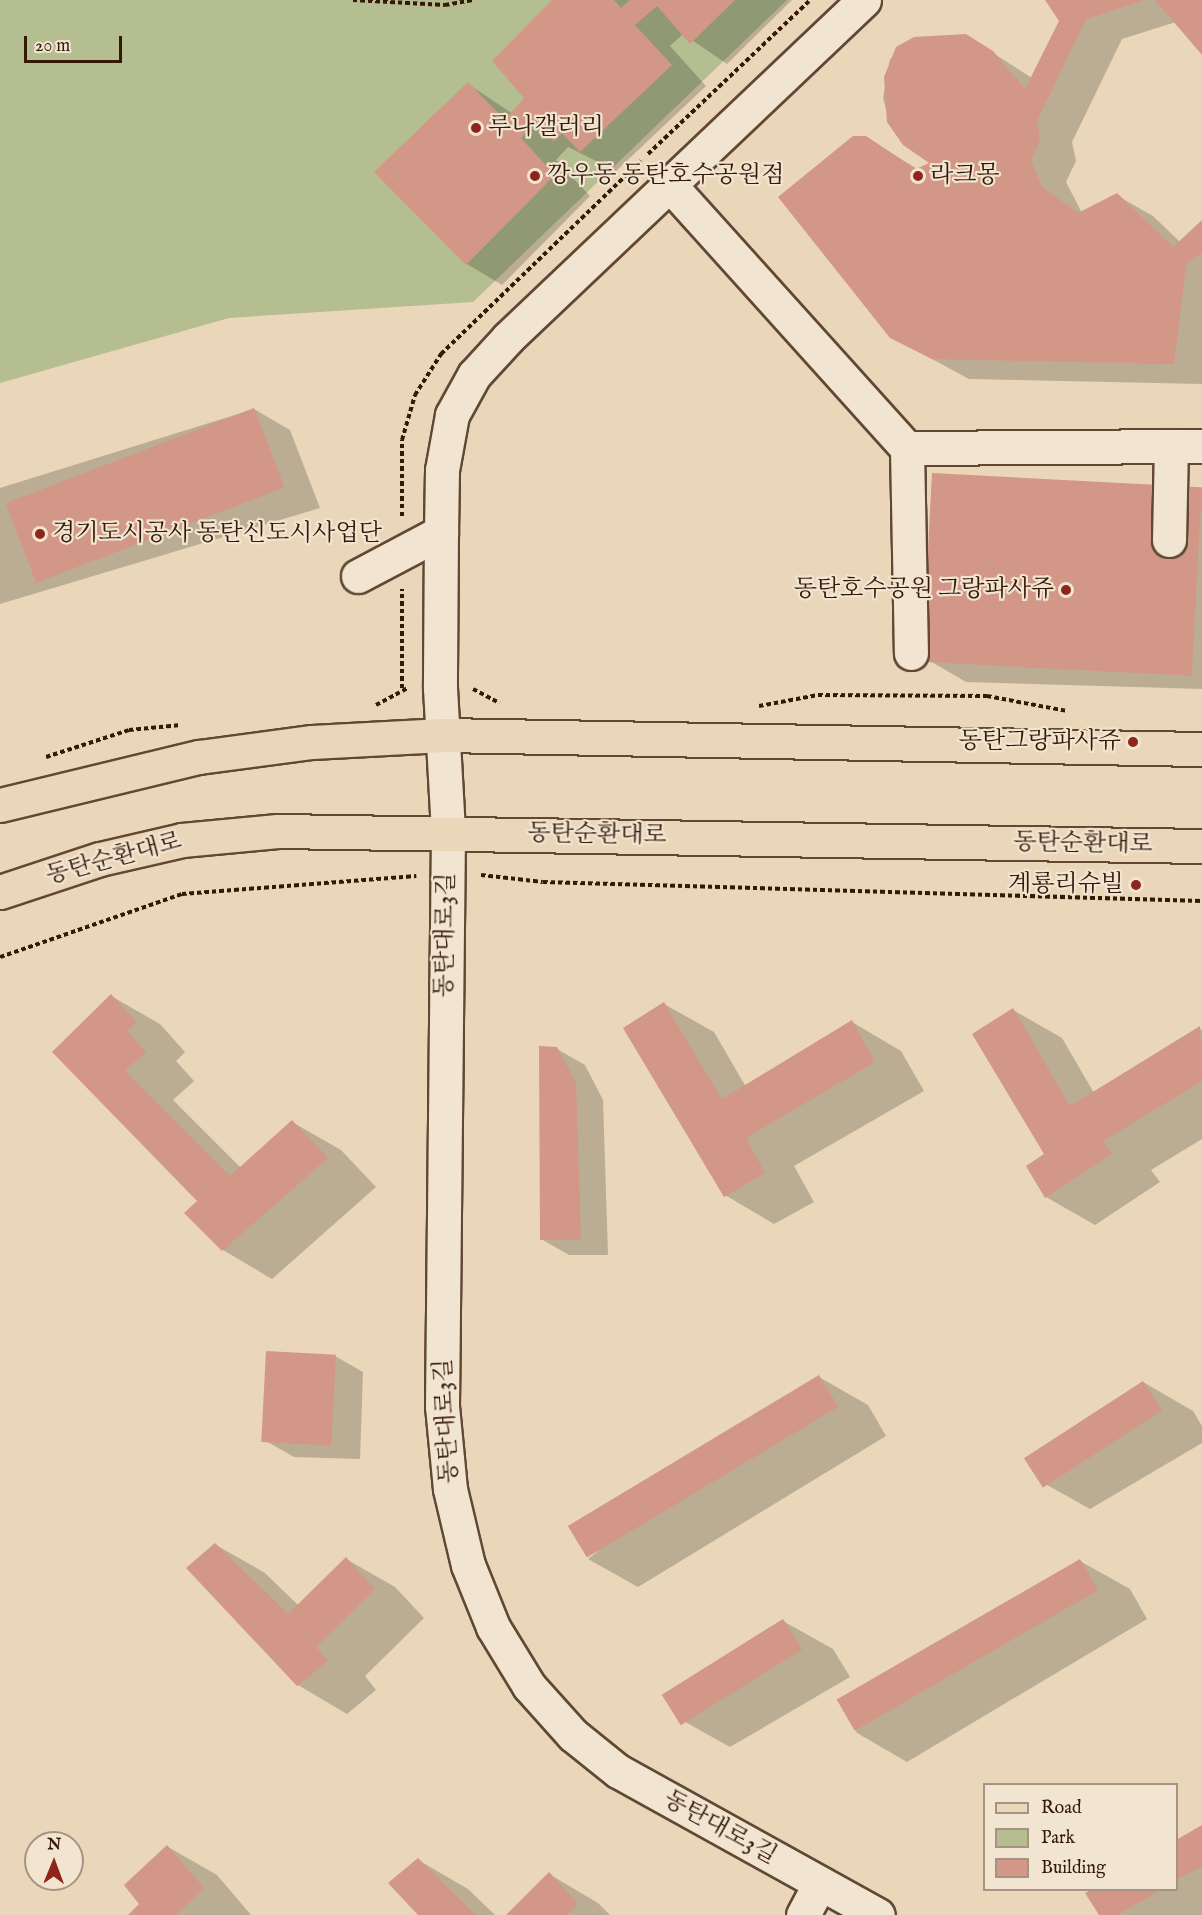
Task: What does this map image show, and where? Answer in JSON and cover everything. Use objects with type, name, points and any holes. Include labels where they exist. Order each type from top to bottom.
[{"type":"main road","points":[[0,805],[199,757],[312,742],[443,735],[1202,749]]},
{"type":"main road","name":"동탄순환대로","points":[[0,892],[100,859],[182,840],[278,831],[1202,846]]},
{"type":"street","name":"동탄대로3길","points":[[864,0],[668,183],[474,375],[452,415],[442,470],[441,532],[443,785],[448,832],[442,1406],[450,1489],[468,1565],[493,1627],[530,1686],[573,1735],[618,1771],[878,1915]]},
{"type":"street","points":[[668,183],[907,447],[910,653]]},
{"type":"street","points":[[907,447],[1186,446],[1169,540]]},
{"type":"street","points":[[358,576],[441,532]]},
{"type":"street","points":[[803,1915],[820,1883]]},
{"type":"path","points":[[353,0],[445,5],[473,0]]},
{"type":"path","points":[[372,707],[402,688]]},
{"type":"path","points":[[747,708],[818,695],[987,696],[1079,712]]},
{"type":"path","points":[[510,875],[555,882],[1202,901]]},
{"type":"path","points":[[0,957],[182,894],[360,884],[384,877]]},
{"type":"green space","points":[[0,0],[787,0],[473,302],[229,318],[0,383]]},
{"type":"building","name":"루나갤러리","points":[[552,0],[614,0],[621,8],[630,0],[735,0],[690,44],[657,6],[635,25],[672,65],[580,152],[562,133],[554,141],[536,122],[521,138],[555,175],[466,265],[374,172],[468,82],[505,120],[524,98],[492,61]]},
{"type":"building","name":"라크몽","points":[[1045,0],[1145,0],[1086,19],[1037,121],[1040,140],[1031,161],[1042,187],[1078,213],[1117,193],[1173,247],[1202,220],[1202,252],[1186,265],[1174,364],[932,359],[890,338],[778,197],[853,136],[866,136],[916,169],[929,163],[903,145],[887,122],[884,77],[896,47],[914,37],[966,34],[993,51],[1025,89],[1059,21]]},
{"type":"building","points":[[1155,0],[1202,0],[1202,55]]},
{"type":"building","points":[[254,408],[284,487],[36,583],[6,503]]},
{"type":"building","name":"동탄호수공원 그랑파사쥬","points":[[932,473],[1202,487],[1192,676],[922,662]]},
{"type":"building","points":[[111,994],[137,1022],[127,1031],[146,1052],[125,1071],[230,1176],[292,1120],[328,1158],[222,1251],[184,1213],[197,1201],[52,1052]]},
{"type":"building","points":[[664,1002],[722,1099],[852,1020],[875,1062],[746,1138],[765,1173],[724,1197],[623,1028]]},
{"type":"building","points":[[1013,1008],[1070,1106],[1200,1026],[1202,1081],[1103,1141],[1112,1154],[1045,1198],[1026,1166],[1044,1154],[972,1034]]},
{"type":"building","points":[[539,1046],[557,1047],[576,1083],[581,1240],[540,1240]]},
{"type":"building","points":[[266,1351],[336,1355],[331,1446],[261,1442]]},
{"type":"building","points":[[819,1375],[838,1407],[587,1558],[568,1526]]},
{"type":"building","points":[[1143,1381],[1162,1410],[1043,1488],[1024,1458]]},
{"type":"building","points":[[215,1543],[288,1614],[346,1557],[375,1589],[316,1647],[328,1661],[297,1686],[186,1568]]},
{"type":"building","points":[[1080,1559],[1098,1590],[855,1731],[837,1700]]},
{"type":"building","points":[[783,1619],[802,1650],[681,1725],[662,1695]]},
{"type":"building","points":[[1202,1825],[1202,1866],[1178,1879],[1178,1839]]},
{"type":"building","points":[[167,1845],[204,1888],[176,1915],[128,1915],[139,1904],[124,1885]]},
{"type":"building","points":[[418,1858],[476,1915],[418,1915],[388,1883]]},
{"type":"building","points":[[549,1872],[578,1904],[567,1915],[506,1915]]},
{"type":"building","points":[[1089,1891],[1159,1891],[1117,1915],[1099,1915],[1085,1893]]},
{"type":"place","name":"루나갤러리","points":[[476,128]]},
{"type":"place","name":"깡우동 동탄호수공원점","points":[[535,176]]},
{"type":"place","name":"라크몽","points":[[918,176]]},
{"type":"place","name":"경기도시공사 동탄신도시사업단","points":[[40,534]]},
{"type":"place","name":"동탄호수공원 그랑파사쥬","points":[[1066,590]]},
{"type":"place","name":"동탄그랑파사쥬","points":[[1133,742]]},
{"type":"place","name":"계룡리슈빌","points":[[1136,885]]}]
